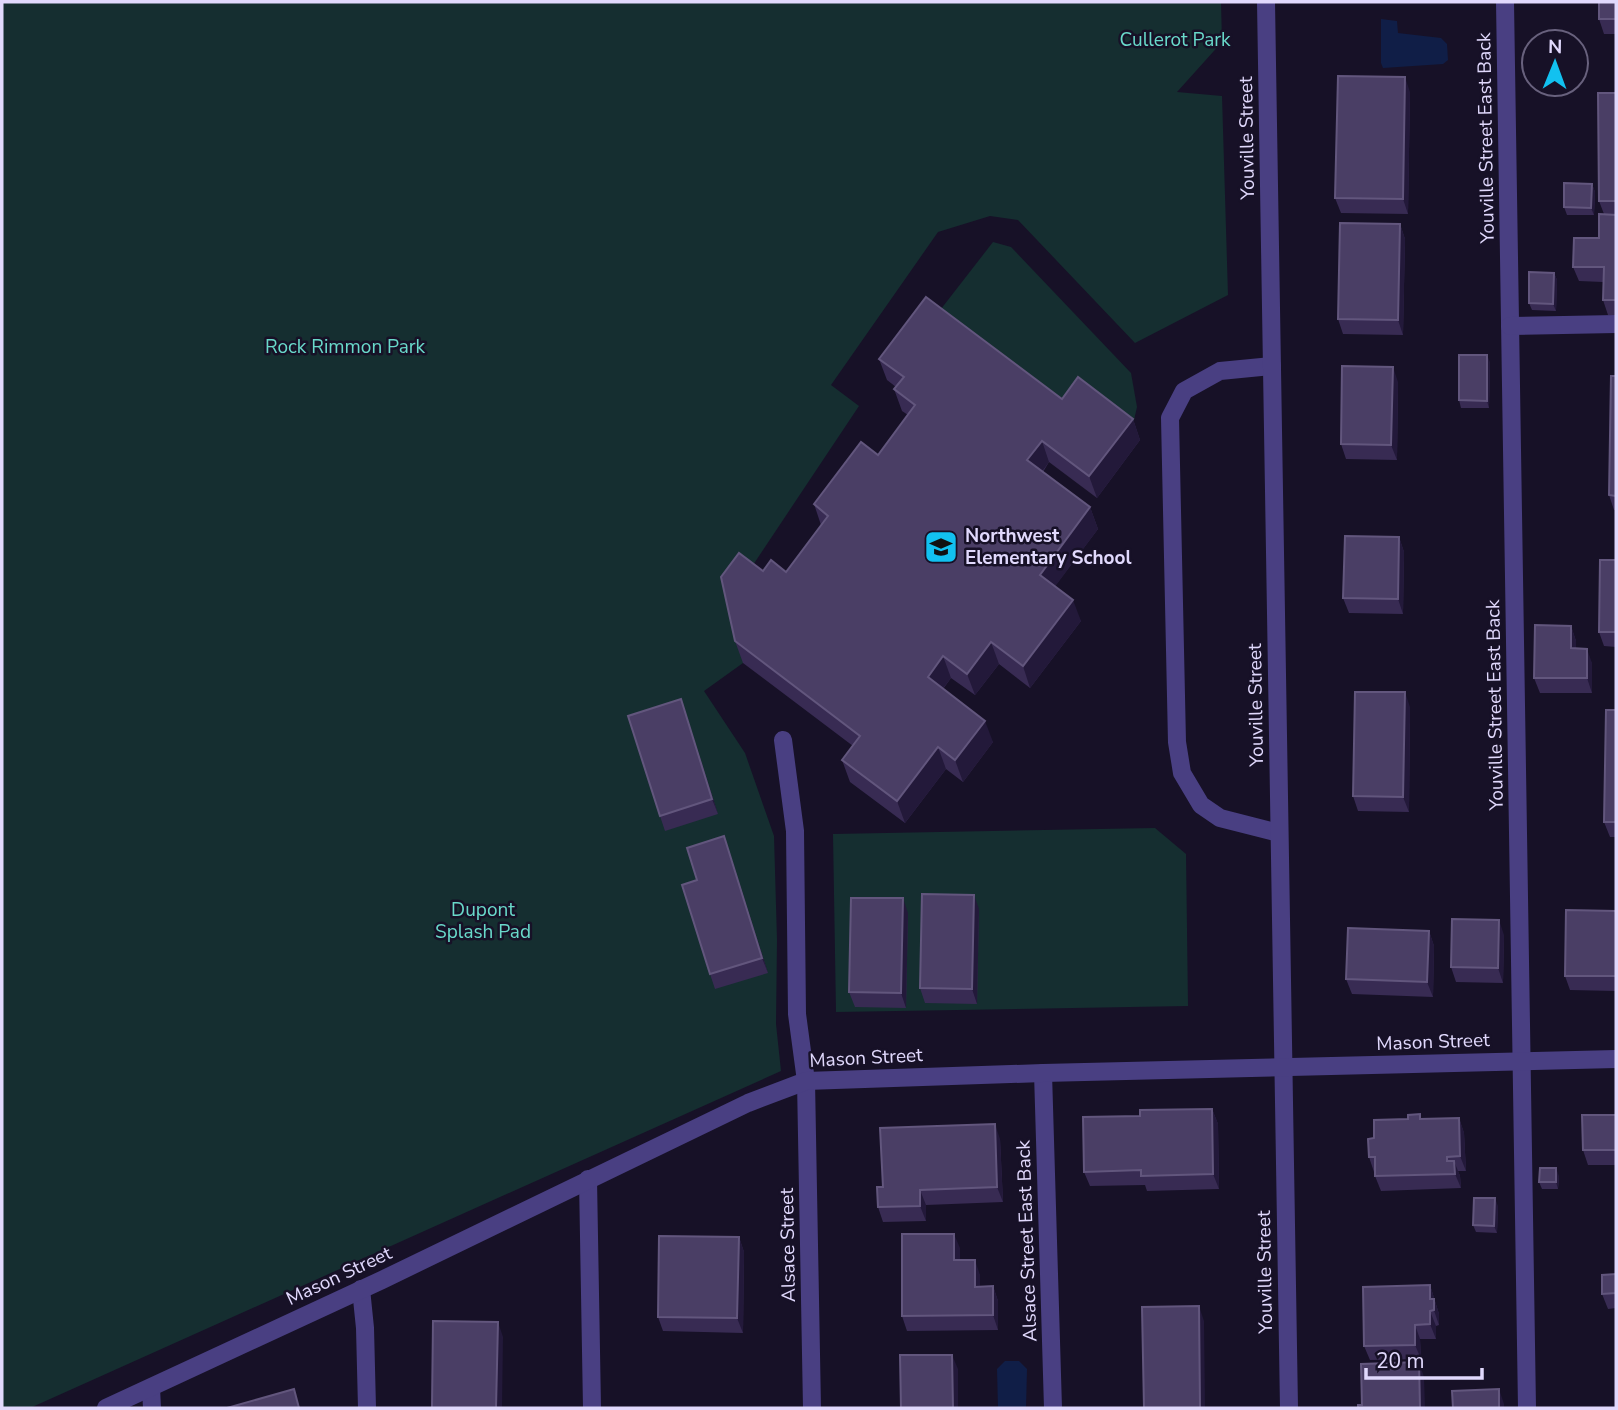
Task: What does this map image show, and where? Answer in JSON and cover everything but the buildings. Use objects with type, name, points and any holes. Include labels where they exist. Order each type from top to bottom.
[{"type":"street","name":"Youville Street","points":[[1266,2],[1289,1408]]},
{"type":"street","name":"Youville Street East Back","points":[[1505,2],[1527,1408]]},
{"type":"street","points":[[1510,326],[1616,324]]},
{"type":"street","points":[[1272,366],[1220,371],[1184,391],[1170,418],[1177,742],[1182,773],[1201,804],[1220,818],[1279,833]]},
{"type":"street","name":"Alsace Street","points":[[783,740],[795,831],[797,1014],[806,1081],[812,1408]]},
{"type":"street","name":"Mason Street","points":[[106,1408],[754,1100],[806,1081],[1616,1059]]},
{"type":"street","name":"Alsace Street East Back","points":[[1043,1073],[1053,1408]]},
{"type":"street","points":[[588,1179],[592,1408]]},
{"type":"street","points":[[361,1289],[367,1408]]},
{"type":"street","points":[[151,1388],[152,1408]]},
{"type":"green space","name":"Rock Rimmon Park","points":[[2,2],[1221,2],[1222,42],[1177,92],[1222,96],[1228,295],[1135,343],[1018,220],[990,216],[938,232],[831,385],[859,406],[747,574],[743,663],[704,691],[745,753],[774,836],[776,1024],[781,1071],[30,1408],[2,1408]]},
{"type":"green space","points":[[993,242],[1011,247],[1131,373],[1137,407],[1131,433],[1070,420],[934,318]]},
{"type":"green space","points":[[1155,828],[1186,854],[1188,1006],[836,1012],[833,834]]},
{"type":"water","points":[[1381,19],[1397,21],[1398,33],[1441,38],[1447,44],[1448,60],[1443,64],[1383,68]]},
{"type":"water","points":[[1005,1361],[1019,1361],[1027,1369],[1026,1408],[998,1408],[997,1369]]},
{"type":"place","name":"Northwest Elementary School","points":[[941,547]]},
{"type":"park label","name":"Cullerot Park","points":[[1175,40]]},
{"type":"park label","name":"Dupont Splash Pad","points":[[483,921]]}]
